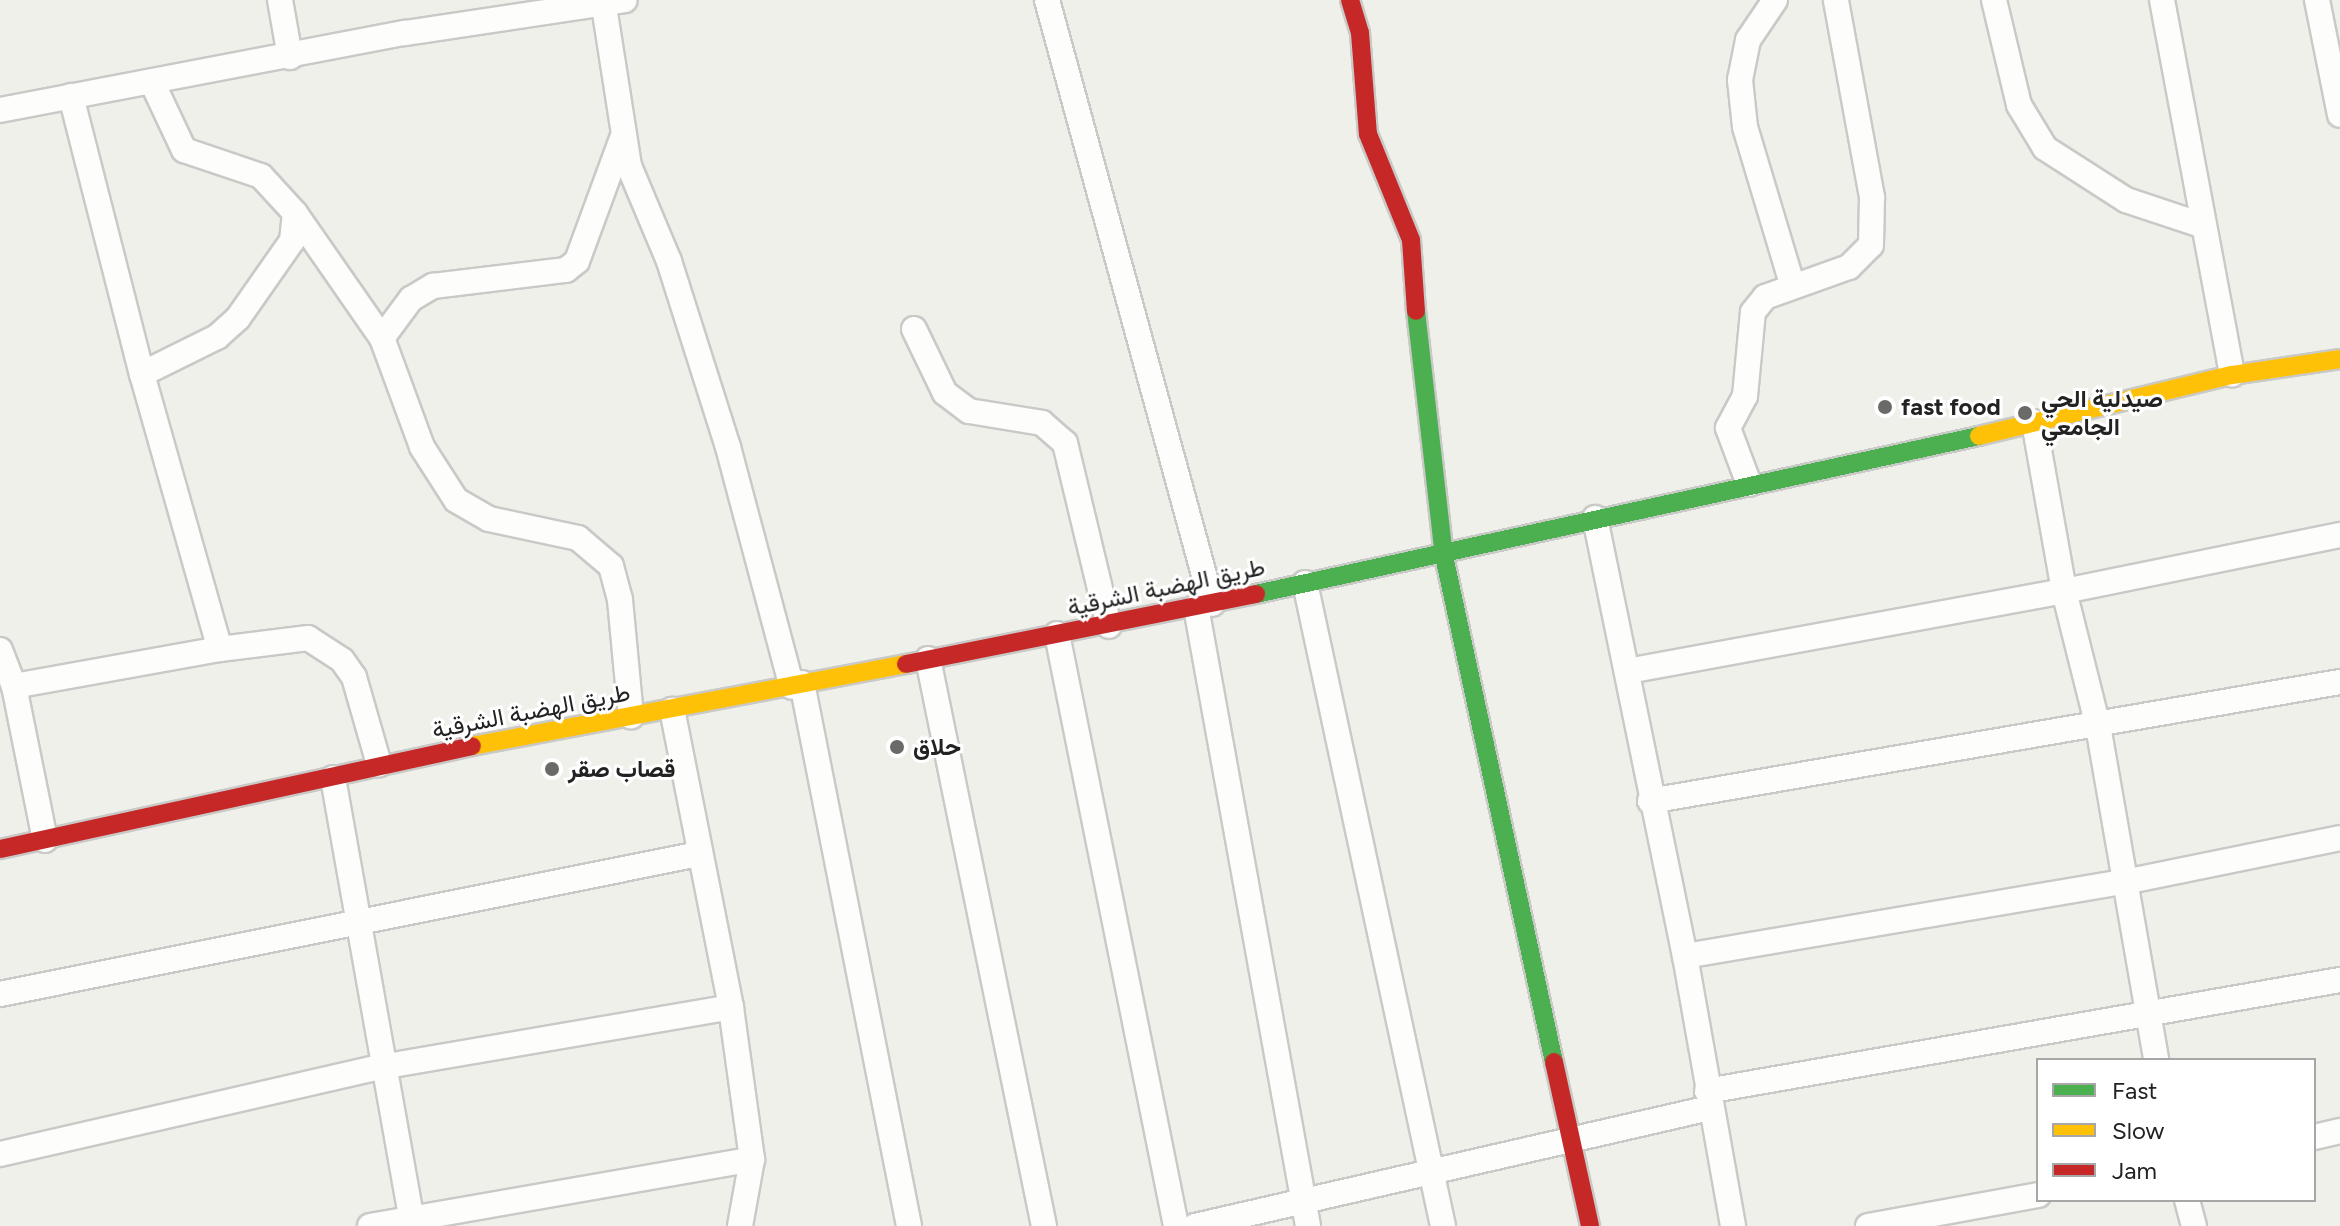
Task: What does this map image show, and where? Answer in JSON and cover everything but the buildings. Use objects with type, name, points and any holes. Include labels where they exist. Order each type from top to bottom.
[{"type":"main road","points":[[1350,0],[1360,33],[1368,134],[1411,240],[1421,383],[1444,556],[1590,1226]]},
{"type":"main road","name":"طريق الهضبة الشرقية","points":[[0,849],[333,778],[379,764],[1109,626],[1444,556],[1595,518],[2034,422],[2232,375],[2340,359]]},
{"type":"street","points":[[280,0],[290,57]]},
{"type":"street","points":[[1047,0],[1204,605],[1307,1214]]},
{"type":"street","points":[[1775,0],[1748,40],[1740,80],[1745,127],[1792,284]]},
{"type":"street","points":[[1749,484],[1728,423],[1745,396],[1753,312],[1765,297],[1792,284],[1849,267],[1871,245],[1872,197],[1836,0]]},
{"type":"street","points":[[1994,0],[2019,105],[2045,148],[2126,200],[2204,226]]},
{"type":"street","points":[[2162,0],[2232,375]]},
{"type":"street","points":[[2317,0],[2340,115]]},
{"type":"street","points":[[0,110],[558,5],[611,1],[629,166],[669,261],[728,447],[797,685],[909,1226]]},
{"type":"street","points":[[152,82],[184,150],[261,176],[295,213],[382,338],[422,447],[456,500],[489,519],[578,538],[611,566],[620,600],[631,716]]},
{"type":"street","points":[[71,96],[142,374],[220,649]]},
{"type":"street","points":[[382,338],[411,299],[433,286],[566,270],[577,261],[624,136]]},
{"type":"street","points":[[142,374],[217,337],[238,318],[292,241],[295,213]]},
{"type":"street","points":[[914,329],[945,393],[969,411],[1042,423],[1065,443],[1109,626]]},
{"type":"street","points":[[2034,422],[2064,591],[2098,726],[2156,1058]]},
{"type":"street","points":[[1595,518],[1628,671],[1650,801],[1685,956],[1708,1100],[1733,1226]]},
{"type":"street","points":[[1628,671],[2064,591],[2340,535]]},
{"type":"street","points":[[1305,583],[1443,1226]]},
{"type":"street","points":[[1057,634],[1176,1226]]},
{"type":"street","points":[[14,686],[220,649],[308,638],[342,660],[354,677],[379,764]]},
{"type":"street","points":[[0,650],[14,686],[45,840]]},
{"type":"street","points":[[928,659],[1044,1226]]},
{"type":"street","points":[[1650,801],[2340,682]]},
{"type":"street","points":[[672,710],[731,1007],[752,1159],[740,1226]]},
{"type":"street","points":[[333,778],[381,1067],[411,1218]]},
{"type":"street","points":[[1685,956],[2124,882],[2340,838]]},
{"type":"street","points":[[0,994],[699,854]]},
{"type":"street","points":[[1195,1226],[1307,1214],[1431,1171],[1574,1142],[1708,1100],[2340,980]]},
{"type":"street","points":[[0,1154],[381,1067],[731,1007]]},
{"type":"street","points":[[2316,1137],[2340,1131]]},
{"type":"street","points":[[370,1226],[752,1159]]},
{"type":"street","points":[[1868,1226],[2036,1195]]},
{"type":"street","points":[[2188,1202],[2194,1226]]},
{"type":"traffic: fast","points":[[1416,311],[1444,556],[1554,1062]]},
{"type":"traffic: fast","points":[[1256,594],[1979,436]]},
{"type":"traffic: slow","points":[[1979,436],[2232,375],[2340,359]]},
{"type":"traffic: slow","points":[[472,746],[906,664]]},
{"type":"traffic: jam","points":[[1350,0],[1360,33],[1368,134],[1411,240],[1416,311]]},
{"type":"traffic: jam","points":[[906,664],[1256,594]]},
{"type":"traffic: jam","points":[[0,849],[472,746]]},
{"type":"traffic: jam","points":[[1554,1062],[1590,1226]]},
{"type":"place","name":"fast food","points":[[1885,407]]},
{"type":"place","name":"صيدلية الحي الجامعي","points":[[2025,413]]},
{"type":"place","name":"حلاق","points":[[897,747]]},
{"type":"place","name":"قصاب صقر","points":[[552,769]]}]
